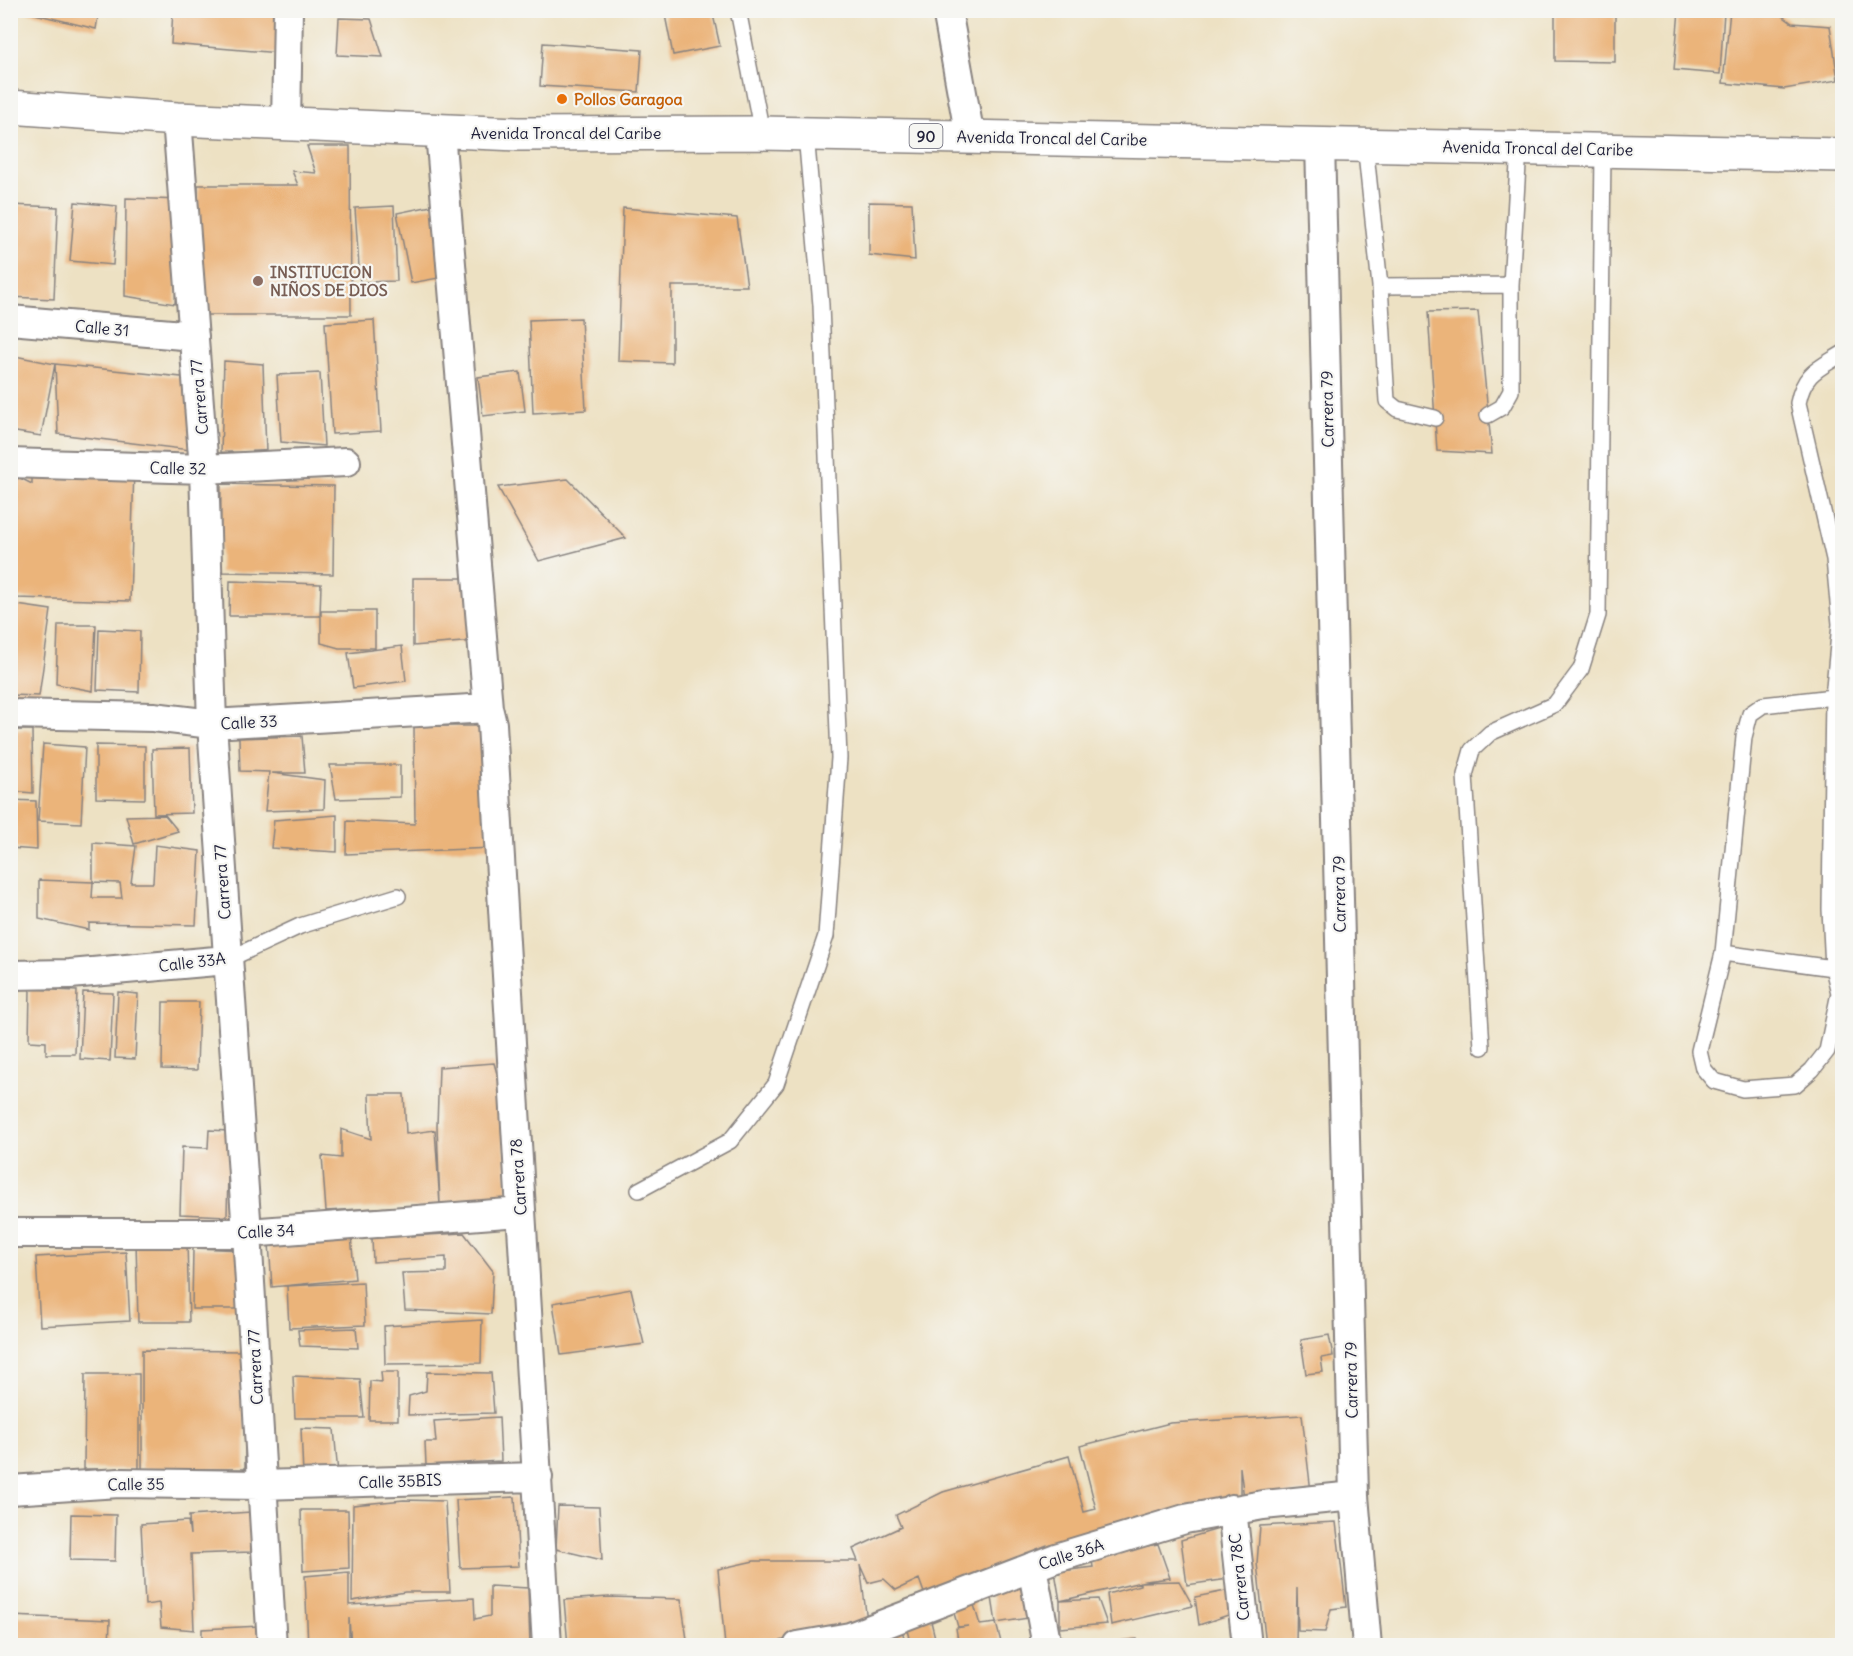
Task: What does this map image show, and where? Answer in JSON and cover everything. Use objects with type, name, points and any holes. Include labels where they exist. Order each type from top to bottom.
[{"type":"highway","name":"Avenida Troncal del Caribe","points":[[10,107],[177,119],[440,132],[762,133],[1842,155]]},
{"type":"street","points":[[286,125],[288,10]]},
{"type":"street","points":[[947,10],[970,137]]},
{"type":"street","name":"Carrera 77","points":[[177,119],[204,469],[212,724],[248,1233],[272,1646]]},
{"type":"street","name":"Carrera 78","points":[[440,132],[488,708],[492,724],[547,1646]]},
{"type":"street","name":"Carrera 79","points":[[1320,143],[1354,1496],[1367,1646]]},
{"type":"street","name":"Calle 31","points":[[10,320],[194,336]]},
{"type":"street","name":"Calle 32","points":[[10,463],[204,469],[346,462]]},
{"type":"street","name":"Calle 33","points":[[10,714],[153,717],[212,724],[488,708]]},
{"type":"street","name":"Calle 33A","points":[[10,975],[70,974],[227,960]]},
{"type":"street","name":"Calle 34","points":[[10,1233],[248,1233],[520,1212]]},
{"type":"street","name":"Calle 35BIS","points":[[261,1485],[538,1477]]},
{"type":"street","name":"Calle 35","points":[[10,1490],[119,1483],[261,1485]]},
{"type":"street","name":"Calle 36A","points":[[798,1646],[851,1641],[1032,1567],[1174,1523],[1232,1509],[1354,1496]]},
{"type":"street","name":"Carrera 78C","points":[[1232,1509],[1247,1646]]},
{"type":"street","points":[[1032,1567],[1047,1646]]},
{"type":"lane","points":[[738,10],[762,133]]},
{"type":"lane","points":[[639,1190],[730,1141],[776,1084],[826,936],[839,758],[821,305],[806,134]]},
{"type":"lane","points":[[1365,144],[1380,286],[1387,402],[1396,409],[1435,418]]},
{"type":"lane","points":[[1488,415],[1502,407],[1510,391],[1511,285],[1519,147]]},
{"type":"lane","points":[[1482,1047],[1465,775],[1472,750],[1490,733],[1555,704],[1581,669],[1598,615],[1603,149]]},
{"type":"lane","points":[[1380,286],[1511,285]]},
{"type":"lane","points":[[1833,697],[1763,705],[1750,714],[1744,737],[1723,953],[1699,1051],[1702,1068],[1714,1081],[1743,1089],[1795,1085],[1812,1070],[1827,1051],[1839,993],[1833,968],[1830,909],[1833,697],[1840,624],[1834,559],[1798,403],[1802,386],[1810,374],[1842,354]]},
{"type":"lane","name":"Calle 33A","points":[[227,960],[300,926],[398,896]]},
{"type":"lane","points":[[1723,953],[1833,968]]},
{"type":"building","points":[[19,10],[99,10],[96,29]]},
{"type":"building","points":[[173,10],[282,10],[279,53],[171,44]]},
{"type":"building","points":[[427,10],[451,10],[451,11],[429,17]]},
{"type":"building","points":[[664,10],[712,10],[720,46],[673,55]]},
{"type":"building","points":[[1555,10],[1615,10],[1615,62],[1555,61]]},
{"type":"building","points":[[1679,10],[1724,12],[1720,74],[1674,70]]},
{"type":"building","points":[[1730,10],[1774,10],[1792,23],[1830,26],[1838,80],[1784,89],[1723,83]]},
{"type":"building","points":[[339,18],[371,19],[383,57],[337,55]]},
{"type":"building","points":[[543,43],[642,50],[639,92],[540,86]]},
{"type":"building","points":[[307,146],[350,146],[351,315],[198,315],[198,185],[298,185],[292,171],[316,173]]},
{"type":"building","points":[[126,198],[180,200],[175,304],[125,296]]},
{"type":"building","points":[[75,202],[117,206],[113,265],[70,261]]},
{"type":"building","points":[[869,202],[912,203],[915,260],[869,255]]},
{"type":"building","points":[[441,204],[450,276],[411,283],[397,213]]},
{"type":"building","points":[[10,205],[58,207],[54,299],[10,297]]},
{"type":"building","points":[[394,206],[397,281],[360,282],[355,208]]},
{"type":"building","points":[[623,208],[737,218],[747,286],[672,286],[672,363],[618,361]]},
{"type":"building","points":[[1478,311],[1492,454],[1437,451],[1428,312]]},
{"type":"building","points":[[581,318],[586,410],[533,413],[529,320]]},
{"type":"building","points":[[374,320],[381,431],[332,434],[325,323]]},
{"type":"building","points":[[10,355],[55,364],[41,436],[10,431]]},
{"type":"building","points":[[224,361],[263,364],[266,453],[221,452]]},
{"type":"building","points":[[55,364],[191,378],[190,450],[58,434]]},
{"type":"building","points":[[520,372],[525,411],[483,416],[478,377]]},
{"type":"building","points":[[320,373],[324,446],[281,442],[277,375]]},
{"type":"building","points":[[32,466],[134,469],[130,601],[16,598],[10,579],[10,473],[32,484]]},
{"type":"building","points":[[568,479],[626,538],[539,561],[498,487]]},
{"type":"building","points":[[221,484],[334,486],[333,574],[220,572]]},
{"type":"building","points":[[413,578],[472,578],[475,641],[413,646]]},
{"type":"building","points":[[230,581],[321,584],[320,616],[229,616]]},
{"type":"building","points":[[10,604],[51,610],[39,696],[10,695]]},
{"type":"building","points":[[321,611],[375,611],[375,648],[339,648],[321,643]]},
{"type":"building","points":[[58,625],[96,625],[93,691],[56,684]]},
{"type":"building","points":[[99,629],[140,631],[139,692],[97,690]]},
{"type":"building","points":[[402,646],[406,681],[353,688],[348,653]]},
{"type":"building","points":[[414,726],[488,726],[493,848],[346,854],[347,821],[415,824]]},
{"type":"building","points":[[10,730],[32,730],[33,793],[10,791]]},
{"type":"building","points":[[302,736],[305,773],[272,773],[325,780],[324,809],[265,811],[269,772],[240,771],[239,738]]},
{"type":"building","points":[[43,744],[85,747],[81,823],[38,821]]},
{"type":"building","points":[[96,745],[145,746],[145,799],[96,798]]},
{"type":"building","points":[[190,748],[192,813],[154,814],[152,749]]},
{"type":"building","points":[[330,765],[400,765],[400,797],[336,799]]},
{"type":"building","points":[[10,800],[36,801],[37,850],[10,848]]},
{"type":"building","points":[[165,815],[178,831],[134,844],[126,816]]},
{"type":"building","points":[[337,815],[337,852],[271,848],[274,820]]},
{"type":"building","points":[[93,843],[136,846],[131,883],[153,883],[155,845],[200,851],[196,925],[89,923],[89,930],[39,919],[39,880],[93,882]],"holes":[[[93,882],[120,883],[122,898],[92,898]]]},
{"type":"building","points":[[30,989],[77,991],[75,1054],[46,1054],[46,1042],[29,1041]]},
{"type":"building","points":[[83,992],[113,993],[110,1061],[80,1059]]},
{"type":"building","points":[[118,992],[138,994],[135,1059],[115,1058]]},
{"type":"building","points":[[163,1002],[199,1002],[197,1070],[162,1069]]},
{"type":"building","points":[[494,1063],[500,1085],[509,1206],[440,1213],[409,1206],[326,1211],[322,1156],[341,1158],[341,1129],[371,1139],[369,1094],[404,1094],[406,1134],[435,1130],[440,1205],[437,1126],[439,1067]]},
{"type":"building","points":[[209,1130],[229,1131],[227,1216],[180,1214],[182,1147],[208,1148]]},
{"type":"building","points":[[464,1233],[493,1271],[491,1314],[405,1310],[402,1273],[446,1272],[446,1257],[373,1262],[372,1238]]},
{"type":"building","points":[[351,1236],[355,1279],[272,1287],[269,1243]]},
{"type":"building","points":[[187,1240],[189,1322],[138,1322],[136,1241]]},
{"type":"building","points":[[193,1248],[245,1250],[244,1309],[192,1309]]},
{"type":"building","points":[[126,1252],[130,1321],[40,1326],[36,1257]]},
{"type":"building","points":[[363,1282],[365,1325],[289,1328],[287,1286]]},
{"type":"building","points":[[631,1289],[644,1344],[561,1355],[553,1303]]},
{"type":"building","points":[[482,1320],[481,1363],[385,1364],[384,1326]]},
{"type":"building","points":[[356,1328],[358,1348],[300,1346],[298,1330]]},
{"type":"building","points":[[1329,1335],[1333,1356],[1321,1358],[1323,1372],[1306,1374],[1301,1340]]},
{"type":"building","points":[[142,1350],[245,1351],[245,1469],[142,1469]]},
{"type":"building","points":[[381,1372],[398,1372],[398,1420],[369,1420],[370,1381],[382,1382]]},
{"type":"building","points":[[427,1372],[491,1373],[494,1413],[408,1415],[409,1396],[426,1391]]},
{"type":"building","points":[[85,1374],[139,1374],[139,1469],[84,1469]]},
{"type":"building","points":[[293,1376],[360,1379],[364,1418],[295,1418]]},
{"type":"building","points":[[1302,1415],[1311,1492],[1244,1498],[1240,1467],[1240,1497],[927,1601],[919,1579],[896,1590],[884,1579],[868,1583],[860,1565],[867,1621],[758,1646],[725,1646],[718,1569],[754,1561],[858,1561],[853,1549],[901,1527],[896,1515],[943,1492],[1069,1456],[1084,1512],[1096,1509],[1080,1446],[1170,1423]]},
{"type":"building","points":[[499,1417],[501,1461],[426,1465],[425,1442],[436,1442],[434,1421]]},
{"type":"building","points":[[301,1428],[334,1429],[338,1474],[303,1475]]},
{"type":"building","points":[[515,1497],[519,1566],[460,1568],[456,1500]]},
{"type":"building","points":[[404,1500],[445,1501],[450,1592],[405,1592],[352,1601],[353,1505]]},
{"type":"building","points":[[10,1505],[13,1505],[15,1563],[10,1563]]},
{"type":"building","points":[[558,1506],[599,1507],[602,1560],[556,1549]]},
{"type":"building","points":[[301,1510],[348,1510],[349,1568],[303,1571]]},
{"type":"building","points":[[251,1512],[251,1552],[191,1554],[194,1630],[161,1627],[159,1603],[145,1605],[141,1524],[188,1521],[190,1535],[189,1516]]},
{"type":"building","points":[[71,1514],[116,1515],[115,1561],[70,1560]]},
{"type":"building","points":[[1336,1522],[1346,1607],[1331,1609],[1325,1632],[1298,1631],[1297,1588],[1296,1646],[1266,1646],[1257,1563],[1260,1526]]},
{"type":"building","points":[[1222,1528],[1228,1579],[1187,1585],[1181,1540]]},
{"type":"building","points":[[1158,1544],[1170,1578],[1145,1581],[1060,1601],[1055,1572],[1093,1567],[1092,1561],[1135,1548]]},
{"type":"building","points":[[349,1572],[349,1605],[474,1598],[475,1619],[490,1616],[490,1586],[528,1588],[530,1646],[351,1646],[349,1618],[349,1638],[332,1638],[331,1646],[308,1646],[305,1576]]},
{"type":"building","points":[[1179,1581],[1193,1606],[1111,1625],[1107,1594],[1140,1585],[1140,1582]]},
{"type":"building","points":[[1026,1585],[1041,1616],[996,1623],[991,1591]]},
{"type":"building","points":[[1231,1590],[1234,1613],[1199,1625],[1195,1597]]},
{"type":"building","points":[[609,1597],[681,1599],[688,1646],[568,1646],[564,1600]]},
{"type":"building","points":[[972,1598],[980,1625],[996,1623],[1002,1646],[959,1646],[956,1628],[968,1626],[958,1627],[951,1603]]},
{"type":"building","points":[[1098,1599],[1107,1624],[1060,1628],[1060,1601]]},
{"type":"building","points":[[928,1609],[937,1646],[911,1646],[904,1618]]},
{"type":"building","points":[[10,1616],[110,1620],[109,1646],[10,1646]]},
{"type":"building","points":[[900,1625],[907,1646],[875,1646],[881,1632]]},
{"type":"building","points":[[260,1626],[261,1646],[202,1646],[202,1629]]},
{"type":"building","points":[[1137,1639],[1138,1646],[1089,1646],[1089,1644]]},
{"type":"place","name":"Pollos Garagoa","points":[[562,99]]},
{"type":"place","name":"INSTITUCION NIÑOS DE DIOS","points":[[258,281]]}]
